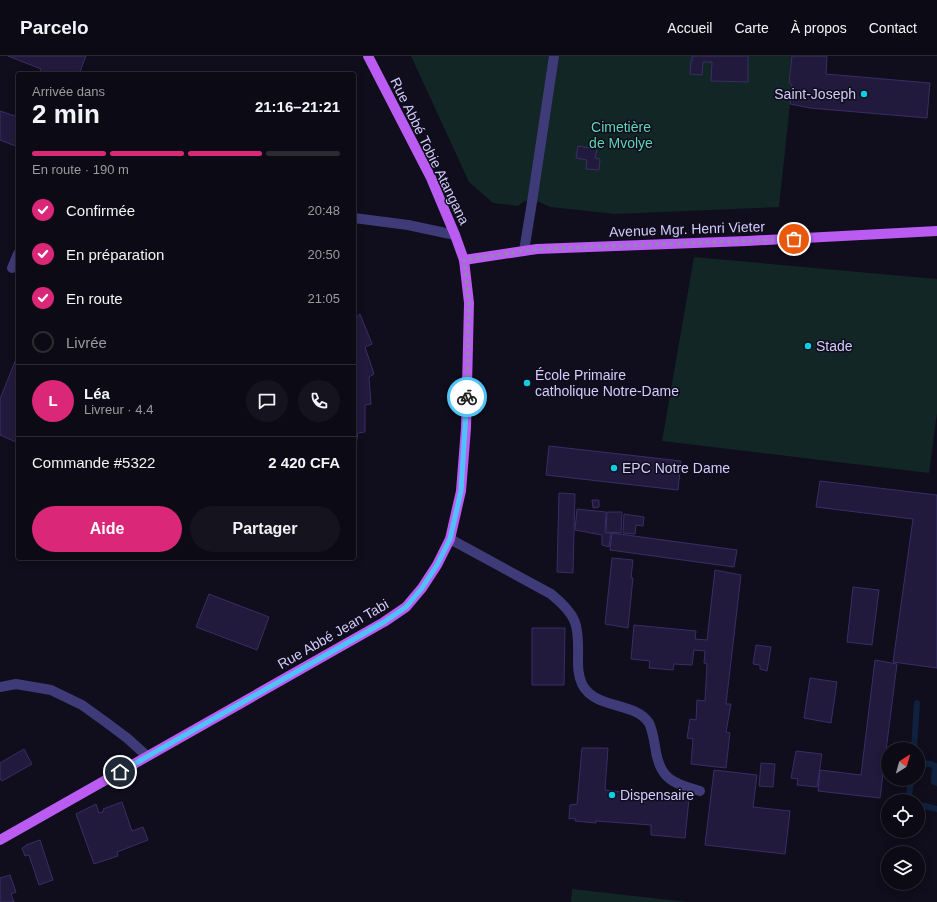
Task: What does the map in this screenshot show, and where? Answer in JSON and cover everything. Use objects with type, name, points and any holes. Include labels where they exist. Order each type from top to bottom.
[{"type":"main road","name":"Rue Abbé Tobie Atangana","points":[[368,56],[431,178],[464,260]]},
{"type":"main road","name":"Avenue Mgr. Henri Vieter","points":[[464,260],[537,249],[747,241],[937,231]]},
{"type":"main road","name":"Rue Abbé Jean Tabi","points":[[0,840],[384,622],[406,607],[422,588],[437,565],[450,539],[461,491],[466,428],[469,303],[464,260]]},
{"type":"street","points":[[524,251],[554,56]]},
{"type":"street","points":[[356,218],[408,225],[455,235]]},
{"type":"street","points":[[12,268],[16,259]]},
{"type":"street","points":[[450,539],[551,594],[564,604],[574,617],[579,634],[577,670],[582,684],[595,698],[637,712],[649,723],[654,740],[657,761],[665,776],[682,786],[700,791]]},
{"type":"street","points":[[0,687],[16,684],[51,690],[82,705],[127,738],[147,756]]},
{"type":"green space","name":"Cimetière de Mvolye","points":[[411,56],[792,56],[789,83],[792,85],[779,207],[616,214],[550,207],[539,202],[525,201],[518,206],[493,203],[469,182]]},
{"type":"green space","name":"Stade","points":[[694,257],[937,279],[937,413],[929,473],[662,441]]},
{"type":"green space","points":[[572,889],[688,902],[571,902]]},
{"type":"building","points":[[8,56],[86,56],[80,72],[40,72],[41,69]]},
{"type":"building","points":[[692,56],[748,56],[748,82],[711,81],[712,62],[703,62],[702,75],[690,74]]},
{"type":"building","name":"Saint-Joseph","points":[[792,56],[827,56],[826,74],[930,83],[927,118],[810,108],[790,104],[792,85],[789,83]]},
{"type":"building","points":[[0,111],[16,116],[16,146],[0,140]]},
{"type":"building","points":[[578,146],[597,149],[595,158],[600,159],[599,170],[586,169],[587,160],[576,158]]},
{"type":"building","points":[[360,314],[372,344],[365,347],[374,374],[369,377],[371,404],[365,405],[365,432],[358,433],[356,446],[356,317]]},
{"type":"building","points":[[16,359],[16,442],[0,435],[0,399]]},
{"type":"building","name":"EPC Notre Dame","points":[[549,446],[681,461],[678,490],[546,475]]},
{"type":"building","points":[[820,481],[937,495],[937,668],[893,662],[913,519],[816,507]]},
{"type":"building","points":[[559,493],[575,494],[573,573],[557,572]]},
{"type":"building","points":[[592,500],[599,500],[599,507],[593,508]]},
{"type":"building","points":[[577,509],[606,512],[605,533],[611,533],[609,547],[602,545],[602,535],[575,530]]},
{"type":"building","points":[[607,512],[622,512],[621,533],[606,532]]},
{"type":"building","points":[[624,514],[644,517],[643,526],[636,525],[635,534],[623,533]]},
{"type":"building","points":[[612,533],[737,550],[734,567],[610,550]]},
{"type":"building","points":[[612,558],[633,560],[631,578],[633,578],[628,628],[605,624]]},
{"type":"building","points":[[715,570],[741,575],[726,704],[731,704],[726,732],[730,733],[726,768],[691,764],[693,739],[687,738],[690,719],[696,720],[697,700],[705,701],[707,664],[704,663],[705,651],[694,650],[692,665],[674,664],[673,670],[649,668],[650,661],[631,659],[634,625],[696,631],[695,639],[707,640]]},
{"type":"building","points":[[853,587],[879,590],[872,645],[847,642]]},
{"type":"building","points":[[209,594],[269,617],[257,650],[196,627]]},
{"type":"building","points":[[532,628],[565,628],[564,685],[532,685]]},
{"type":"building","points":[[756,645],[771,647],[767,671],[760,669],[760,665],[753,664]]},
{"type":"building","points":[[875,660],[897,664],[887,742],[881,742],[882,786],[880,798],[818,791],[820,770],[861,775]]},
{"type":"building","points":[[810,678],[837,682],[831,723],[804,718]]},
{"type":"building","name":"Dispensaire","points":[[582,748],[608,748],[605,790],[689,799],[685,838],[651,835],[651,825],[596,821],[596,823],[575,821],[575,818],[569,819],[570,805],[577,804]]},
{"type":"building","points":[[24,749],[32,764],[2,781],[0,779],[0,763]]},
{"type":"building","points":[[796,751],[822,754],[817,787],[797,785],[798,779],[791,778]]},
{"type":"building","points":[[761,763],[775,764],[773,787],[759,786]]},
{"type":"building","points":[[714,770],[757,775],[753,807],[790,811],[785,854],[705,845]]},
{"type":"building","points":[[122,802],[132,831],[143,827],[148,840],[117,852],[118,856],[94,864],[76,814],[96,804],[99,813],[104,811],[103,809]]},
{"type":"building","points":[[40,840],[53,880],[39,885],[29,855],[25,856],[22,848]]},
{"type":"building","points":[[10,875],[16,892],[11,894],[14,902],[0,902],[0,878]]},
{"type":"waterway","points":[[914,742],[917,703]]},
{"type":"waterway","points":[[925,764],[935,766],[934,782],[937,783]]},
{"type":"waterway","points":[[909,794],[910,786]]},
{"type":"waterway","points":[[925,806],[937,809]]},
{"type":"way so far","points":[[467,397],[469,303],[464,260],[537,249],[794,239]]},
{"type":"place","name":"Saint-Joseph","points":[[864,94]]},
{"type":"place","name":"Stade","points":[[808,346]]},
{"type":"place","name":"École Primaire catholique Notre-Dame","points":[[527,383]]},
{"type":"place","name":"EPC Notre Dame","points":[[614,468]]},
{"type":"place","name":"Dispensaire","points":[[612,795]]},
{"type":"route","points":[[120,772],[384,622],[406,607],[422,588],[437,565],[450,539],[461,491],[467,397]]}]
